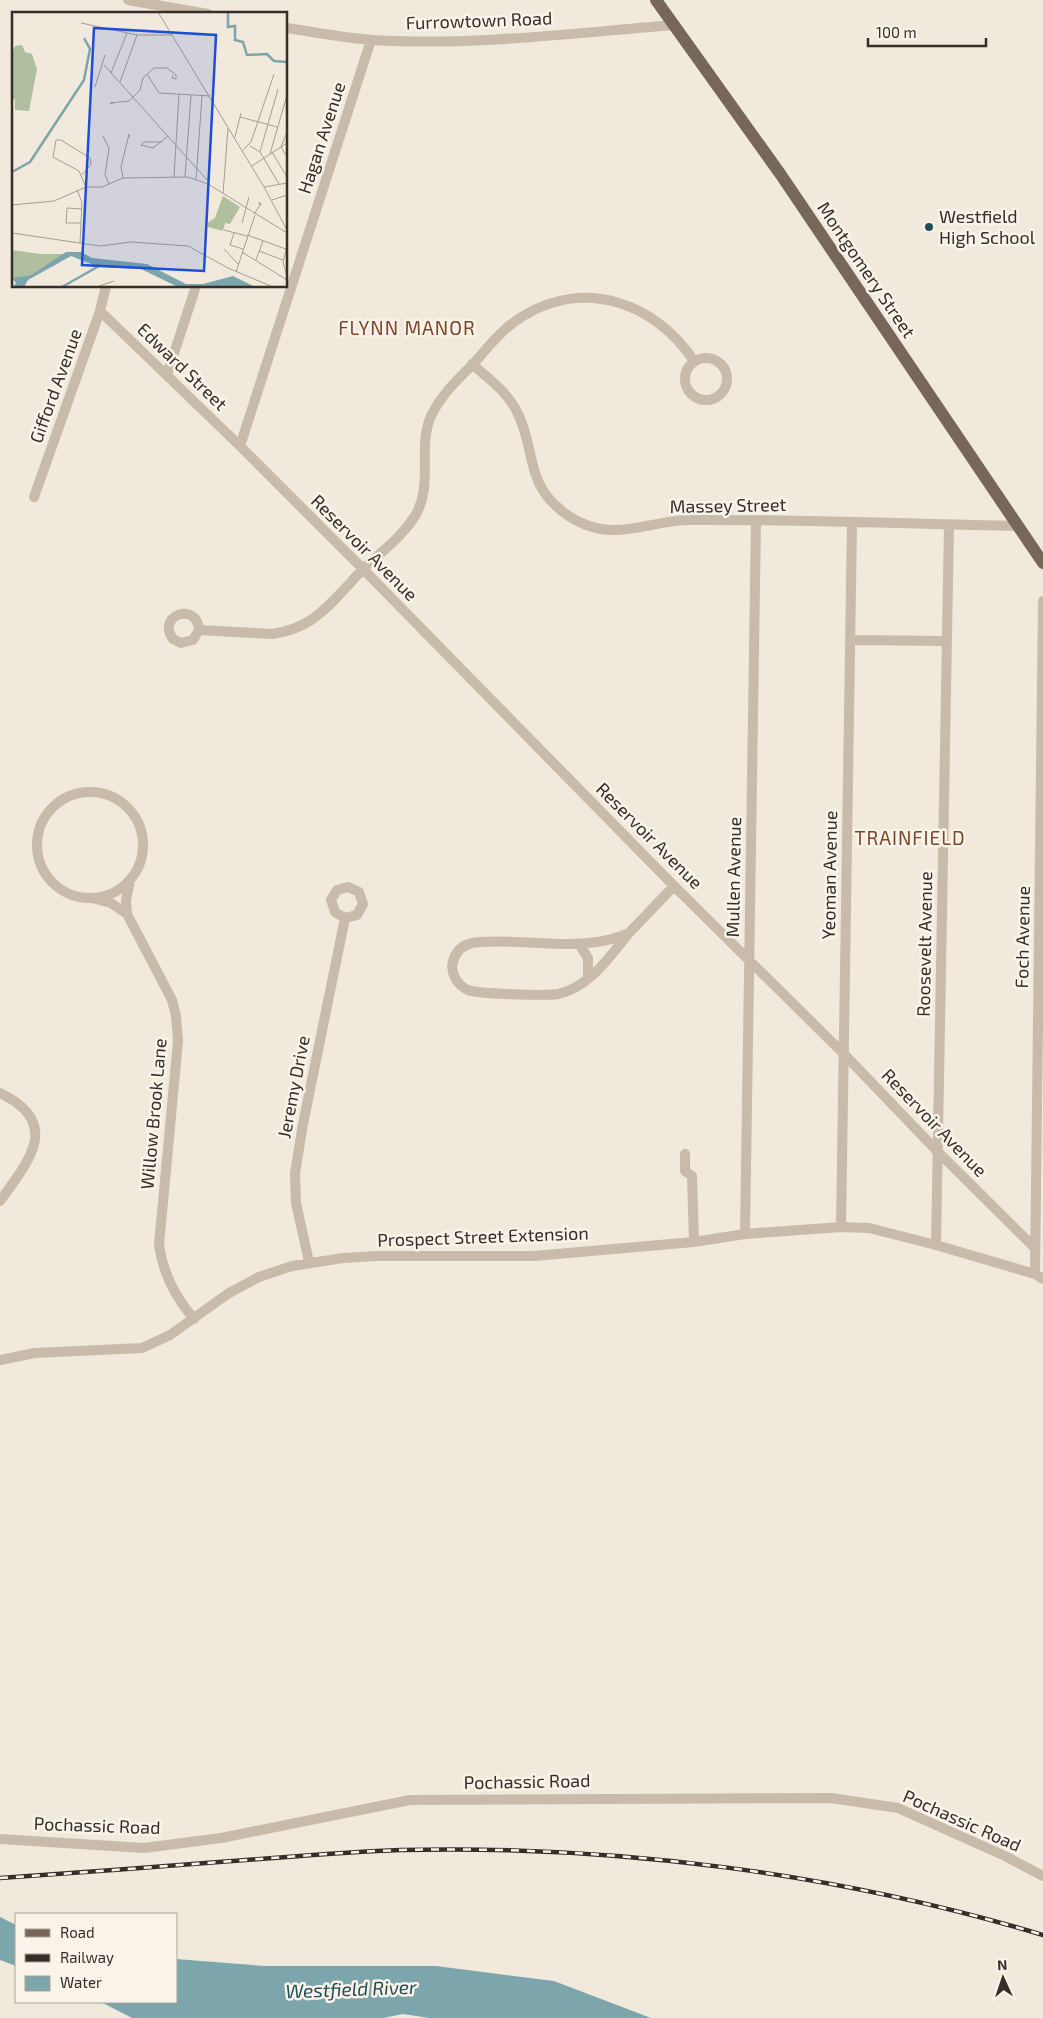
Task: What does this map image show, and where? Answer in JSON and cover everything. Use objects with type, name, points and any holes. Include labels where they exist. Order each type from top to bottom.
[{"type":"main road","name":"Montgomery Street","points":[[656,0],[781,175],[1043,564]]},
{"type":"street","points":[[128,0],[190,12]]},
{"type":"street","name":"Furrowtown Road","points":[[288,28],[371,40],[487,39],[674,25]]},
{"type":"street","name":"Hagan Avenue","points":[[240,446],[371,40]]},
{"type":"street","name":"Gifford Avenue","points":[[34,497],[100,311],[106,288]]},
{"type":"street","points":[[167,375],[195,288]]},
{"type":"street","points":[[199,630],[262,635],[292,630],[319,614],[363,569],[397,539],[420,506],[425,488],[426,441],[431,416],[443,396],[472,364],[503,331],[522,316],[550,304],[583,298],[617,302],[646,313],[670,332],[694,361]]},
{"type":"street","name":"Edward Street","points":[[100,311],[240,446]]},
{"type":"street","points":[[702,358],[711,358],[719,362],[725,369],[726,386],[717,397],[709,400],[700,399],[693,396],[687,390],[684,382],[685,374],[688,366],[694,361],[702,358]]},
{"type":"street","name":"Massey Street","points":[[472,364],[499,388],[513,404],[525,431],[531,462],[538,483],[555,506],[573,519],[597,528],[615,530],[687,520],[1018,526]]},
{"type":"street","name":"Reservoir Avenue","points":[[240,446],[674,886],[844,1054],[938,1152],[1035,1248]]},
{"type":"street","name":"Mullen Avenue","points":[[745,1234],[756,521]]},
{"type":"street","name":"Yeoman Avenue","points":[[842,1227],[852,523]]},
{"type":"street","name":"Roosevelt Avenue","points":[[936,1245],[949,525]]},
{"type":"street","name":"Foch Avenue","points":[[1039,1276],[1035,1248],[1043,601]]},
{"type":"street","points":[[850,640],[947,641]]},
{"type":"street","points":[[92,898],[116,891],[130,880],[139,866],[143,849],[142,832],[134,816],[123,803],[99,792],[82,792],[66,798],[52,807],[42,821],[37,837],[37,854],[43,870],[53,884],[75,896],[111,903],[127,914]]},
{"type":"street","points":[[127,914],[126,900],[130,880]]},
{"type":"street","points":[[629,932],[603,941],[579,944],[472,943],[458,951],[453,961],[453,972],[462,986],[477,992],[554,995],[568,992],[588,979],[629,932],[674,886]]},
{"type":"street","name":"Willow Brook Lane","points":[[127,914],[169,992],[176,1016],[178,1041],[159,1224],[159,1245],[163,1267],[172,1288],[194,1319]]},
{"type":"street","name":"Jeremy Drive","points":[[309,1262],[296,1203],[295,1173],[303,1124],[345,918]]},
{"type":"street","points":[[579,944],[588,958],[588,979]]},
{"type":"street","points":[[0,1094],[18,1103],[28,1114],[34,1128],[35,1142],[27,1163],[0,1201]]},
{"type":"street","points":[[685,1154],[685,1171],[692,1176],[694,1242]]},
{"type":"street","name":"Prospect Street Extension","points":[[0,1357],[35,1353],[142,1348],[162,1340],[243,1284],[276,1271],[309,1262],[377,1256],[534,1256],[694,1242],[745,1234],[842,1227],[869,1228],[936,1245],[1039,1276]]},
{"type":"street","name":"Pochassic Road","points":[[0,1839],[144,1848],[221,1838],[410,1800],[831,1798],[898,1808],[1005,1856],[1043,1876]]},
{"type":"water","points":[[0,1917],[15,1924],[15,1966],[0,1960]]},
{"type":"water","name":"Westfield River","points":[[178,1959],[264,1966],[436,1966],[554,1981],[651,2018],[429,2018],[403,2014],[383,2018],[132,2018],[103,2003],[178,2003]]},
{"type":"railway","points":[[0,1878],[401,1850],[563,1852],[725,1867],[806,1880],[886,1895],[965,1913],[1043,1935]]},
{"type":"place","name":"Westfield High School","points":[[929,227]]},
{"type":"district","name":"FLYNN MANOR","points":[[407,328]]},
{"type":"district","name":"TRAINFIELD","points":[[910,838]]}]
